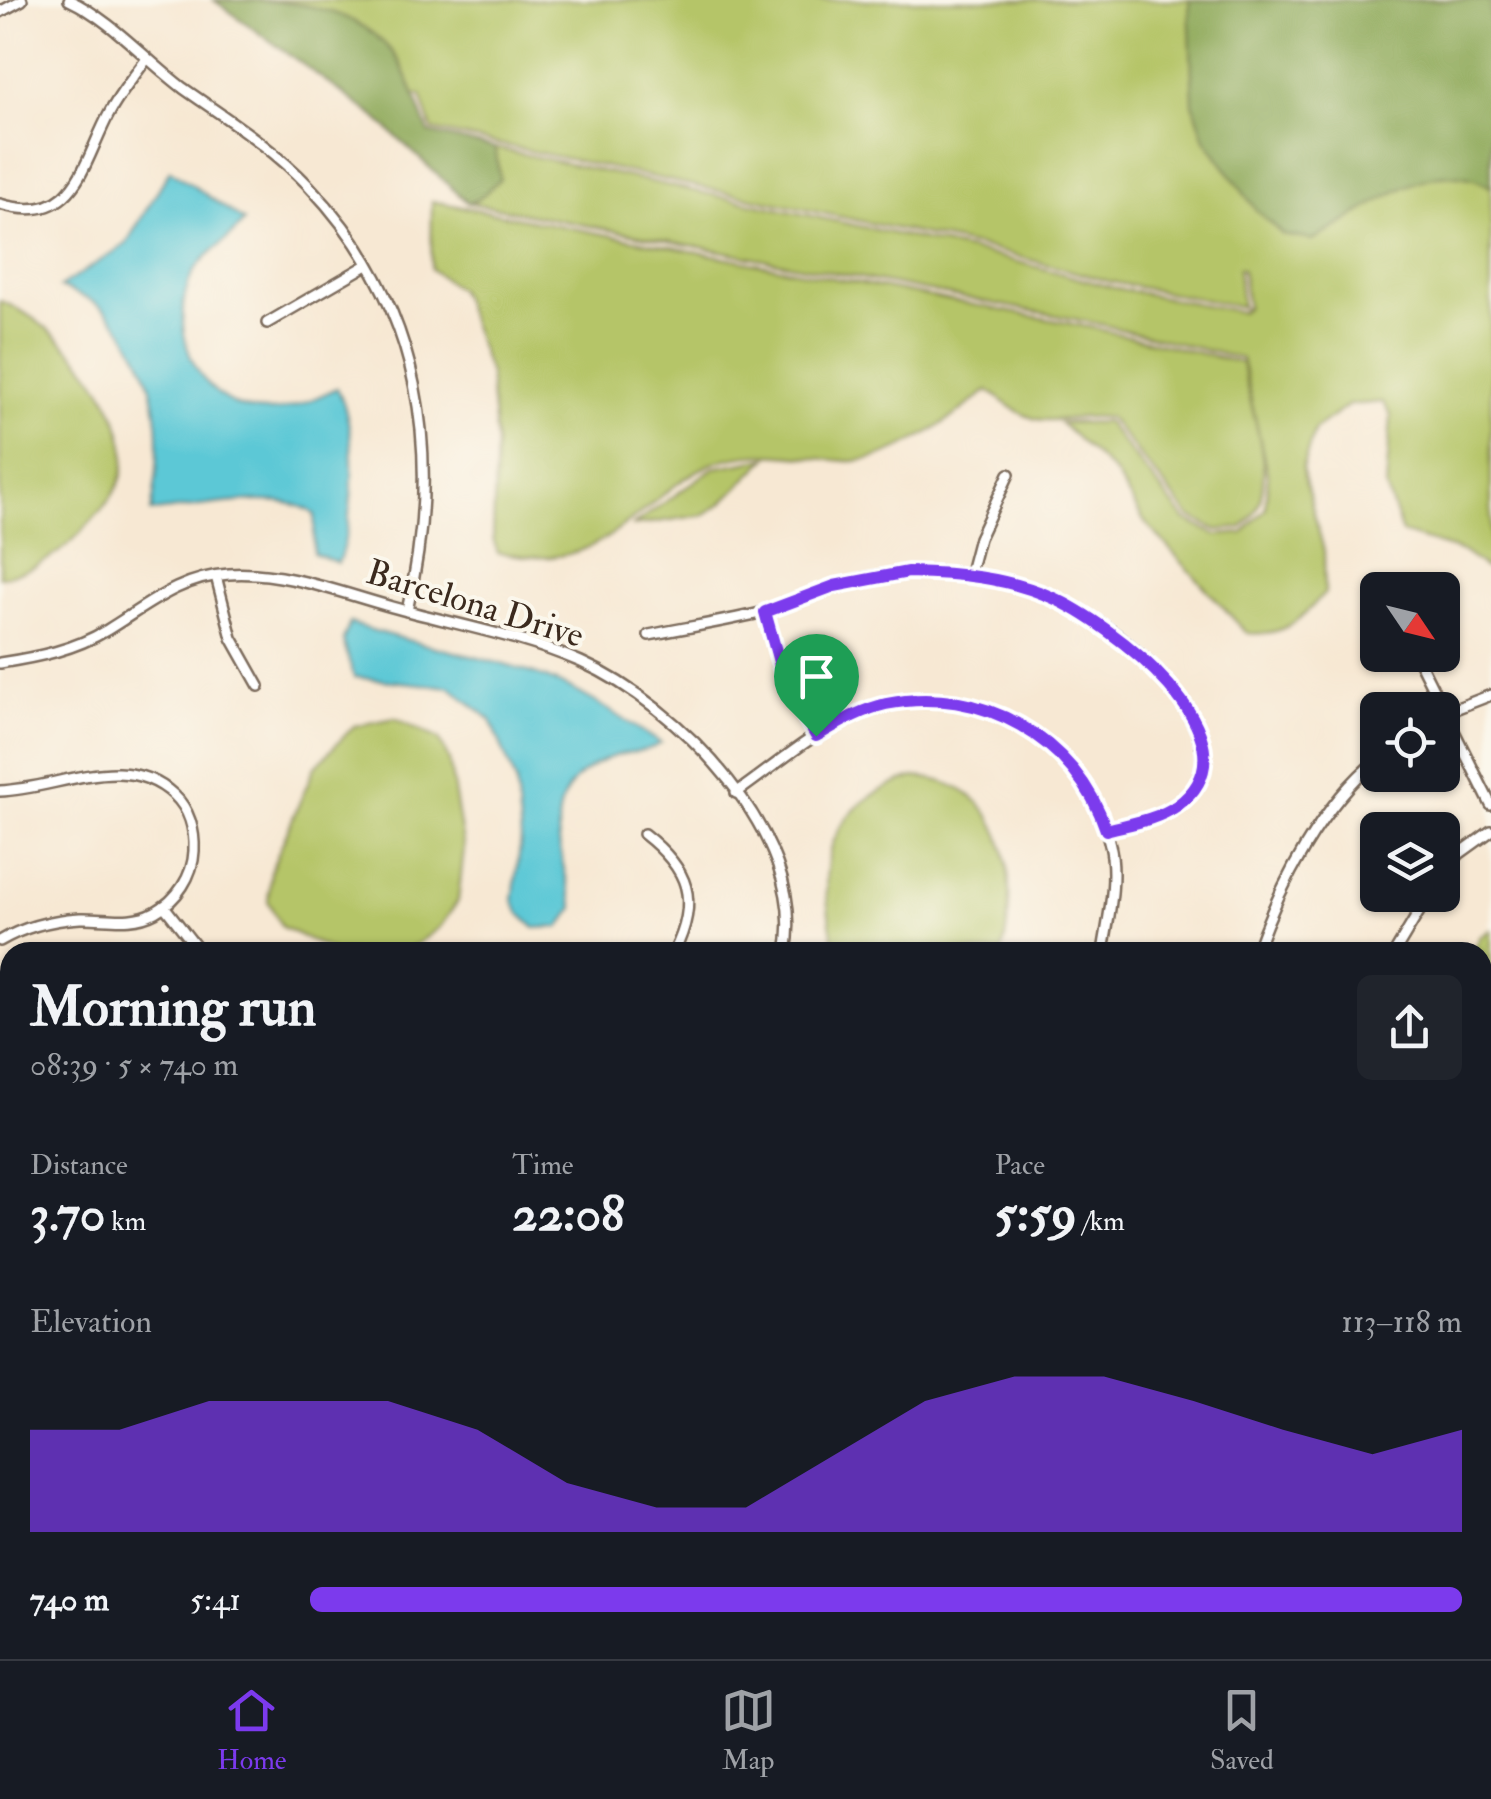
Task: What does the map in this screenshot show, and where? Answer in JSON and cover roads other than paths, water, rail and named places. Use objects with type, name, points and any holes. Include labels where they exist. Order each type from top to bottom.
[{"type":"street","points":[[69,0],[93,14],[146,60],[280,158],[310,187],[368,265],[400,335],[422,416],[427,494],[407,611]]},
{"type":"street","points":[[0,12],[16,1]]},
{"type":"street","points":[[0,204],[23,210],[61,200],[75,186],[110,112],[146,60]]},
{"type":"street","points":[[267,322],[368,265]]},
{"type":"street","points":[[969,576],[979,538],[1009,474]]},
{"type":"street","points":[[649,634],[765,612],[834,586],[908,572],[993,578],[1052,597],[1112,631],[1152,664],[1191,715],[1203,755],[1192,790],[1180,804],[1156,816],[1106,830]]},
{"type":"street","points":[[216,576],[232,638],[260,686]]},
{"type":"street","name":"Barcelona Drive","points":[[0,663],[57,653],[110,628],[167,590],[216,576],[273,577],[532,645],[580,662],[613,679],[681,728],[736,793],[766,840],[780,876],[789,908],[787,942]]},
{"type":"street","points":[[765,612],[785,683],[816,736]]},
{"type":"street","points":[[1460,708],[1491,695]]},
{"type":"street","points":[[736,793],[816,736],[857,713],[885,704],[944,700],[977,706],[1036,733],[1064,758],[1084,785],[1111,849],[1112,892],[1104,942]]},
{"type":"street","points":[[1460,745],[1491,805]]},
{"type":"street","points":[[0,791],[114,770],[148,776],[186,807],[195,847],[185,882],[164,906],[141,918],[53,921],[25,928],[0,941]]},
{"type":"street","points":[[1260,942],[1284,889],[1326,816],[1360,779]]},
{"type":"street","points":[[1460,853],[1491,831]]},
{"type":"street","points":[[644,834],[682,869],[687,888],[685,929],[679,942]]},
{"type":"street","points":[[164,906],[192,942]]},
{"type":"street","points":[[1400,942],[1418,912]]},
{"type":"water","points":[[170,170],[244,221],[196,268],[184,299],[187,345],[195,366],[209,385],[226,399],[247,408],[271,411],[296,406],[337,388],[349,426],[352,474],[348,523],[338,563],[313,553],[315,515],[301,507],[261,501],[151,512],[158,432],[149,382],[126,335],[103,308],[60,287],[126,244]]},
{"type":"water","points":[[350,623],[546,678],[591,699],[661,743],[609,758],[570,786],[561,803],[558,822],[574,908],[560,927],[535,928],[520,914],[513,900],[521,839],[516,782],[491,720],[450,687],[354,677],[343,640]]}]
